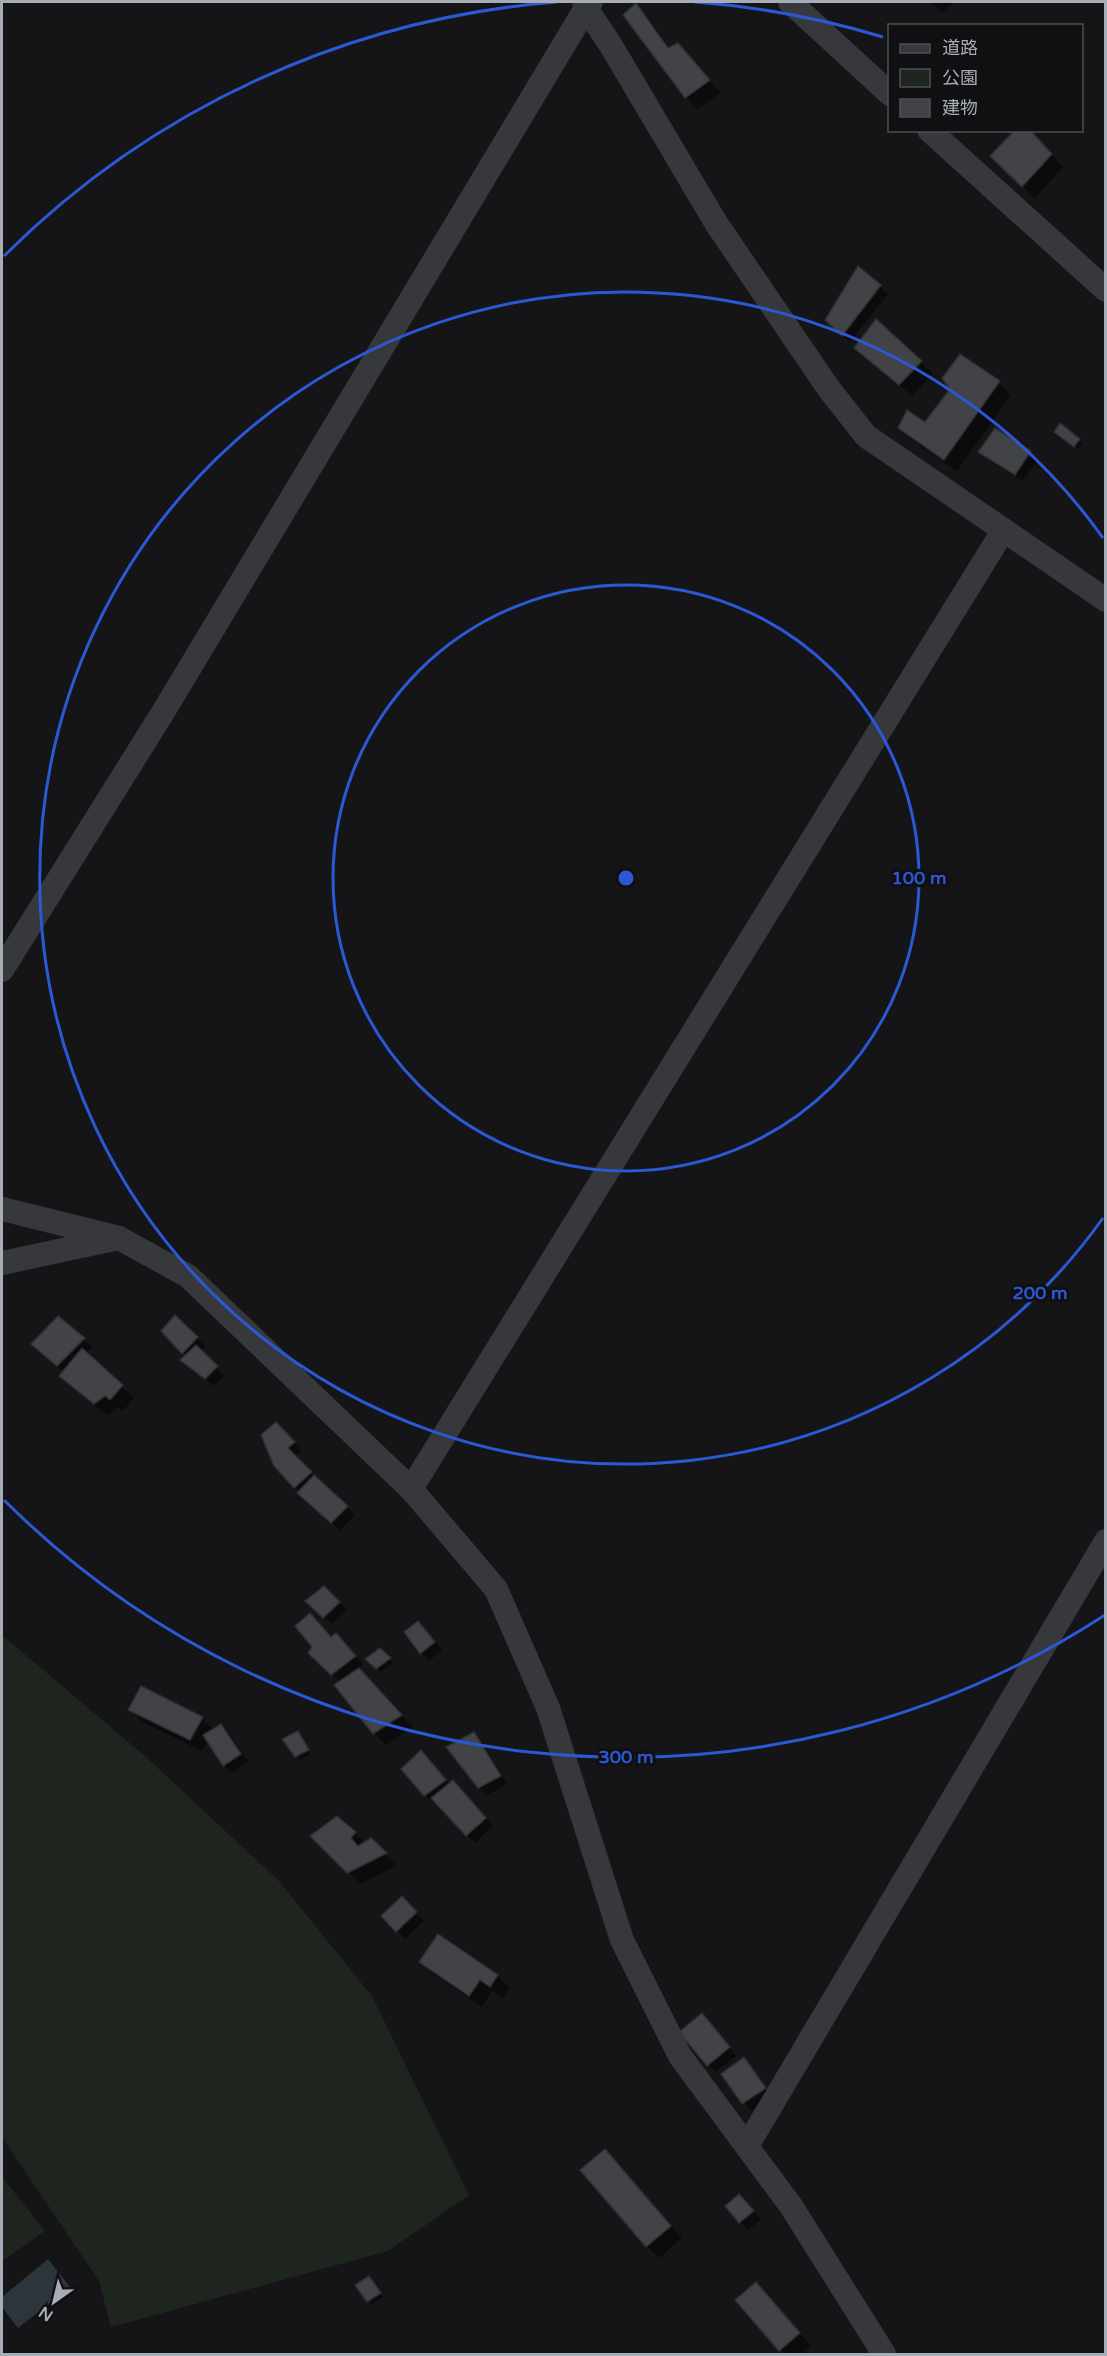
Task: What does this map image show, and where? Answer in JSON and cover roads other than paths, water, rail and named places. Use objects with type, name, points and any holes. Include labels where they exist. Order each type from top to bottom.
[{"type":"street","points":[[790,2],[888,92]]},
{"type":"street","points":[[2,970],[165,709],[587,4],[716,223],[829,389],[866,436],[1106,600]]},
{"type":"street","points":[[931,132],[1106,290]]},
{"type":"street","points":[[411,1489],[1003,531]]},
{"type":"street","points":[[2,1209],[120,1238],[188,1276],[411,1489],[496,1589],[549,1708],[622,1940],[680,2056],[792,2206],[884,2355]]},
{"type":"street","points":[[2,1263],[120,1238]]},
{"type":"street","points":[[747,2145],[1106,1541]]}]
